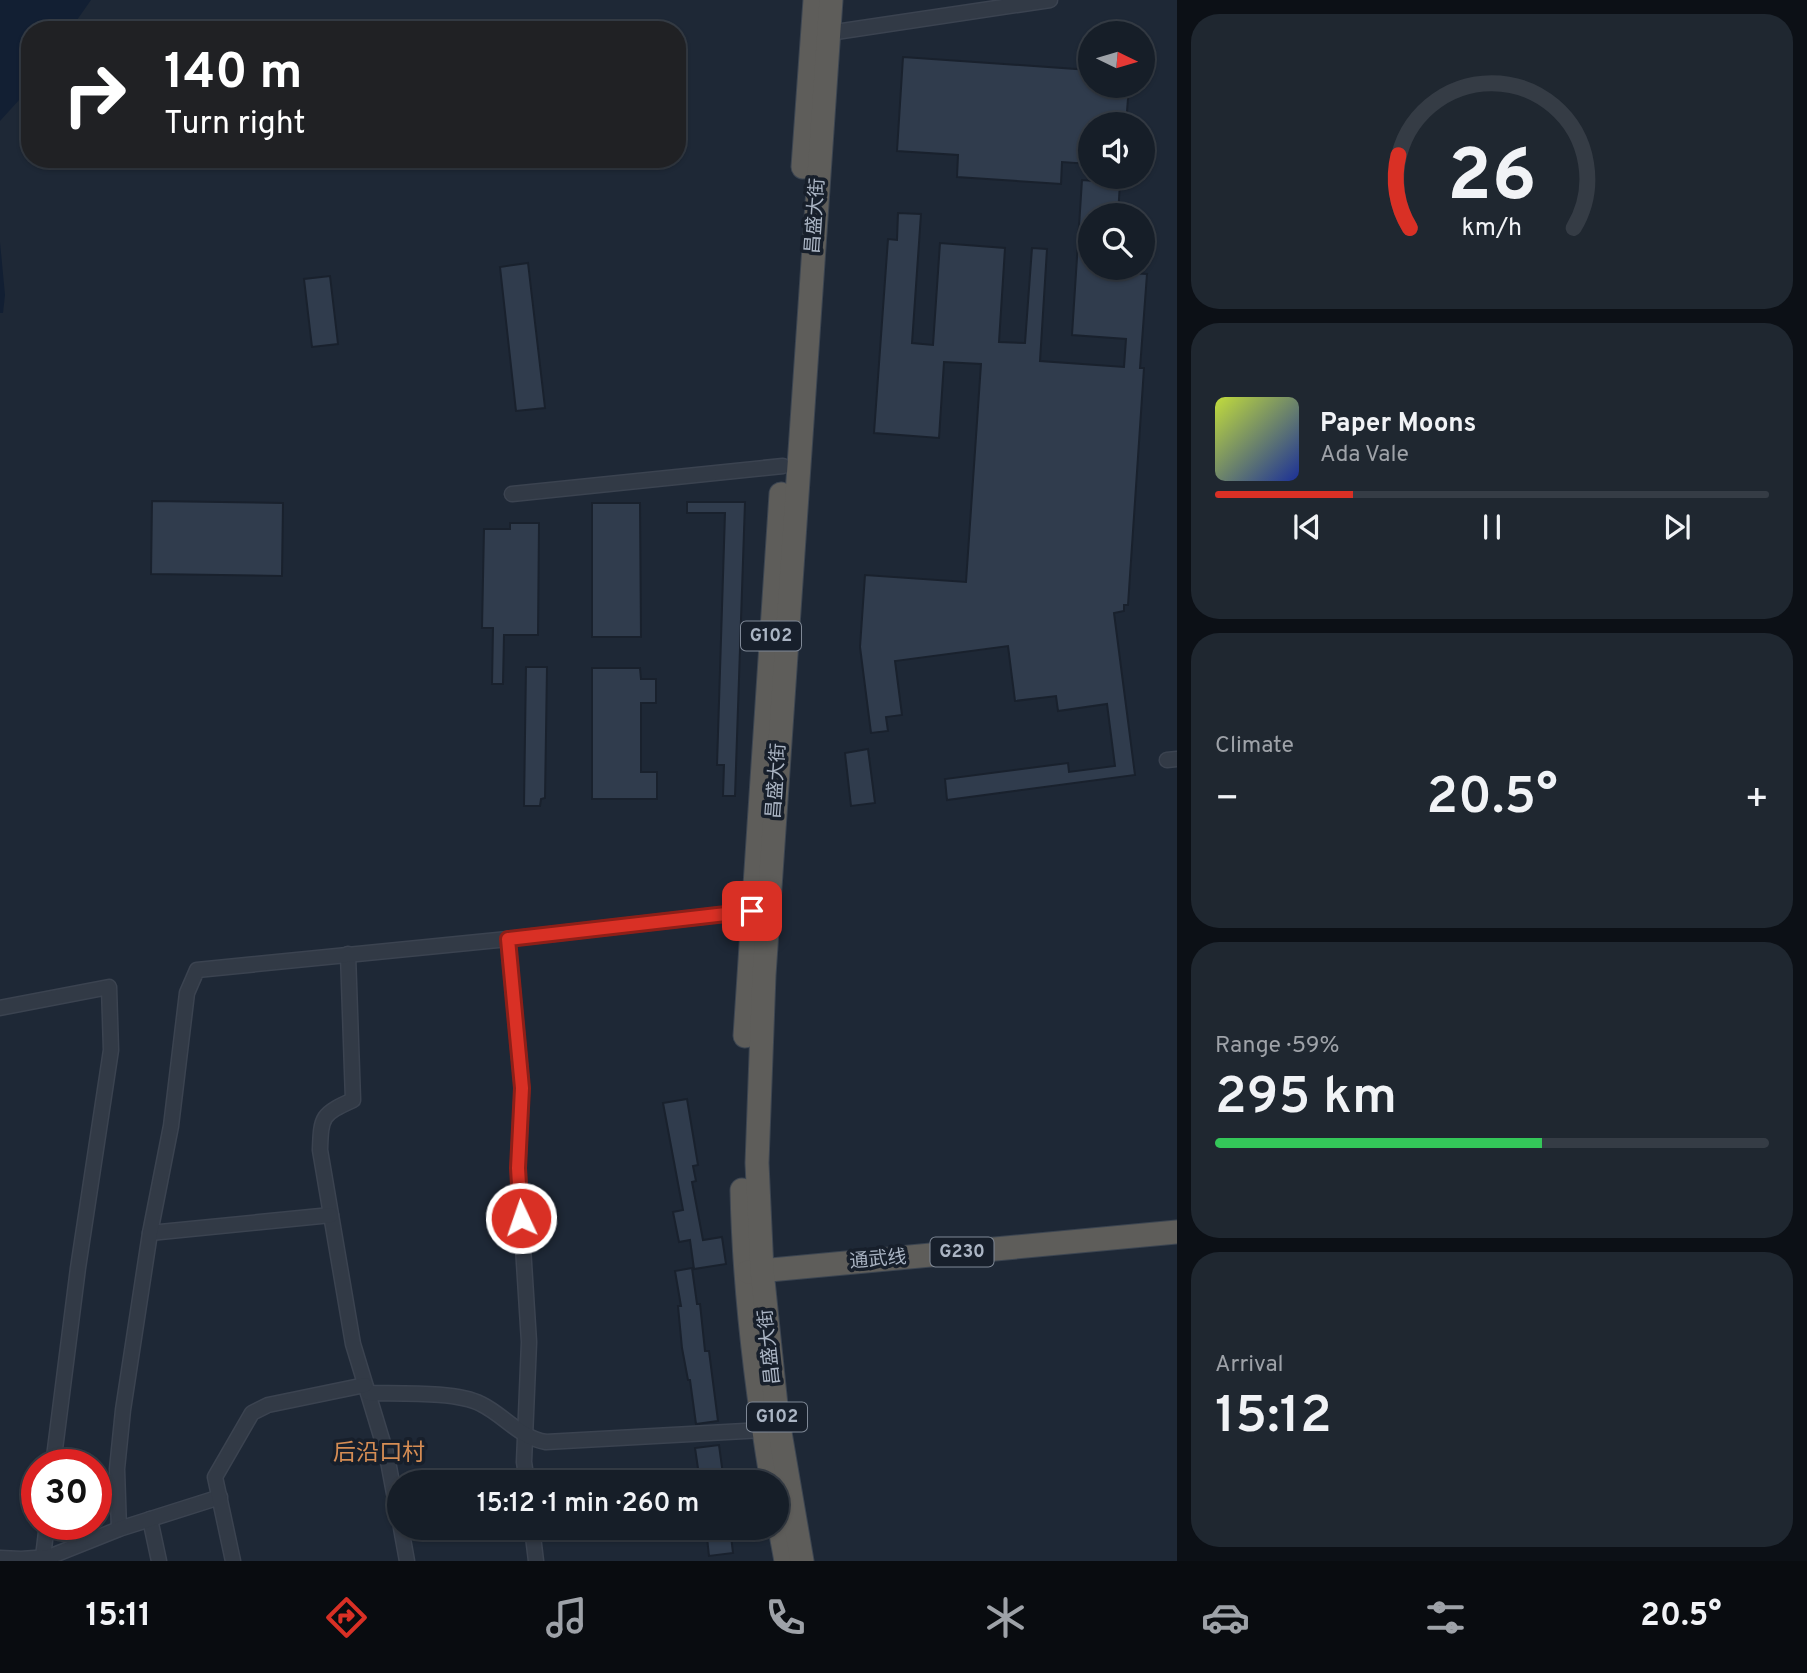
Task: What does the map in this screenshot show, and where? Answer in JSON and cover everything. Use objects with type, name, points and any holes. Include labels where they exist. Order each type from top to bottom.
[{"type":"highway","name":"昌盛大街","points":[[770,1470],[763,1430],[754,1272],[741,1149],[752,911],[815,0]]},
{"type":"highway","name":"昌盛大街","points":[[802,1561],[754,1272],[764,975],[831,0]]},
{"type":"highway","name":"通武线","points":[[754,1272],[1177,1231]]},
{"type":"highway","points":[[782,1540],[786,1561]]},
{"type":"street","points":[[829,33],[1050,0]]},
{"type":"street","points":[[512,494],[783,466]]},
{"type":"street","points":[[118,1530],[117,1469],[123,1410],[150,1233],[171,1126],[187,993],[197,970],[752,911]]},
{"type":"street","points":[[508,939],[522,1088],[518,1168],[529,1342],[525,1470]]},
{"type":"street","points":[[348,954],[353,1100],[329,1111],[321,1125],[320,1150],[353,1344],[390,1470]]},
{"type":"street","points":[[0,1008],[109,987],[111,1050],[78,1268],[55,1449]]},
{"type":"street","points":[[150,1233],[331,1215]]},
{"type":"street","points":[[233,1561],[215,1477],[252,1413],[268,1405],[367,1389],[446,1396],[473,1400],[526,1435],[538,1441],[555,1442],[763,1430]]},
{"type":"street","points":[[0,1559],[46,1557],[220,1497]]},
{"type":"street","points":[[150,1519],[159,1561]]},
{"type":"street","points":[[46,1557],[47,1540]]},
{"type":"street","points":[[403,1540],[407,1561]]},
{"type":"street","points":[[533,1540],[536,1561]]},
{"type":"water","points":[[0,0],[91,0],[76,21],[21,21],[21,98],[0,121]]},
{"type":"water","points":[[0,242],[5,295],[3,313],[0,313]]},
{"type":"building","points":[[903,57],[1078,69],[1078,98],[1128,98],[1127,112],[1078,112],[1078,163],[1062,162],[1061,184],[957,177],[958,155],[897,151]]},
{"type":"building","points":[[1081,189],[1120,189],[1119,203],[1081,203]]},
{"type":"building","points":[[898,213],[921,214],[912,343],[933,345],[940,243],[1005,248],[999,342],[1025,343],[1032,248],[1047,249],[1040,361],[1124,367],[1126,339],[1072,335],[1078,242],[1078,280],[1147,280],[1140,368],[1144,368],[1128,605],[1124,605],[1124,611],[1114,613],[1135,775],[947,800],[945,779],[1068,763],[1069,772],[1115,766],[1107,704],[1058,711],[1056,696],[1015,701],[1008,646],[895,661],[902,715],[886,717],[888,731],[871,733],[860,647],[865,575],[966,582],[981,364],[944,362],[939,438],[874,433],[888,239],[897,240]]},
{"type":"building","points":[[528,263],[545,408],[516,411],[500,267]]},
{"type":"building","points":[[330,276],[338,344],[312,347],[304,279]]},
{"type":"building","points":[[152,501],[283,503],[282,576],[151,574]]},
{"type":"building","points":[[687,502],[745,502],[735,796],[723,796],[724,765],[717,765],[725,513],[687,513]]},
{"type":"building","points":[[592,503],[640,503],[641,637],[592,637]]},
{"type":"building","points":[[510,523],[539,523],[538,635],[504,635],[503,684],[492,684],[493,628],[482,628],[484,529],[510,529]]},
{"type":"building","points":[[526,667],[547,667],[545,798],[541,799],[540,806],[524,806]]},
{"type":"building","points":[[592,668],[640,668],[641,679],[656,679],[656,703],[641,703],[641,772],[657,772],[657,799],[592,799]]},
{"type":"building","points":[[868,749],[875,803],[851,806],[845,753]]},
{"type":"building","points":[[687,1099],[698,1165],[693,1166],[696,1181],[692,1182],[703,1240],[722,1237],[726,1264],[694,1269],[690,1240],[679,1242],[673,1212],[683,1210],[663,1103]]},
{"type":"building","points":[[692,1268],[697,1304],[700,1304],[705,1351],[709,1351],[718,1421],[696,1424],[682,1348],[678,1306],[681,1306],[675,1271]]},
{"type":"building","points":[[719,1445],[722,1470],[698,1470],[695,1448]]},
{"type":"building","points":[[707,1540],[731,1540],[733,1553],[709,1556]]},
{"type":"district","name":"后沿口村","points":[[379,1454]]},
{"type":"route","points":[[521,1218],[518,1168],[522,1088],[508,939],[752,911]]}]
